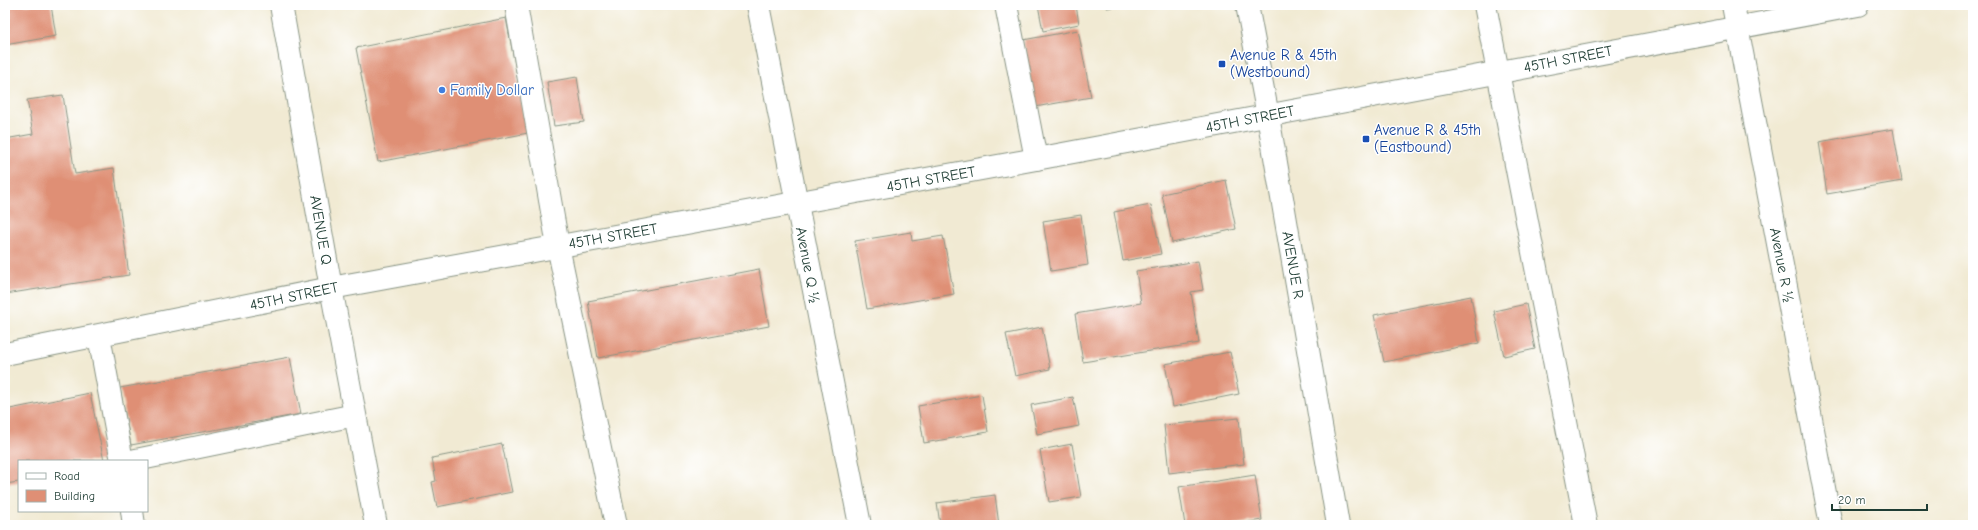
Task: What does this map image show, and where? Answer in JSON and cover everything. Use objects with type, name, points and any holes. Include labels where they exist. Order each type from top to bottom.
[{"type":"street","name":"AVENUE Q","points":[[281,5],[331,288],[376,525]]},
{"type":"street","points":[[516,5],[558,246],[616,525]]},
{"type":"street","name":"Avenue Q ½","points":[[758,5],[860,525]]},
{"type":"street","points":[[1006,5],[1036,159]]},
{"type":"street","name":"AVENUE R","points":[[1247,5],[1268,116],[1338,525]]},
{"type":"street","points":[[1485,5],[1586,525]]},
{"type":"street","name":"Avenue R ½","points":[[1733,5],[1831,525]]},
{"type":"street","name":"45TH STREET","points":[[5,354],[331,288],[1036,159],[1858,5]]},
{"type":"street","points":[[98,336],[122,460]]},
{"type":"street","points":[[136,460],[355,415]]},
{"type":"street","points":[[132,512],[134,525]]},
{"type":"building","points":[[5,5],[51,5],[56,36],[5,45]]},
{"type":"building","points":[[1038,5],[1076,5],[1079,24],[1043,31]]},
{"type":"building","points":[[1107,5],[1120,5],[1120,6],[1107,8]]},
{"type":"building","name":"Family Dollar","points":[[506,18],[528,133],[378,162],[356,48]]},
{"type":"building","points":[[1078,30],[1091,97],[1035,107],[1023,40]]},
{"type":"building","points":[[577,77],[584,122],[554,126],[547,82]]},
{"type":"building","points":[[63,95],[75,174],[114,168],[129,275],[5,294],[5,139],[33,134],[27,100]]},
{"type":"building","points":[[1893,129],[1902,181],[1827,194],[1819,142]]},
{"type":"building","points":[[1226,180],[1236,229],[1172,243],[1162,194]]},
{"type":"building","points":[[1151,205],[1161,254],[1123,261],[1114,212]]},
{"type":"building","points":[[1081,215],[1088,265],[1051,271],[1043,221]]},
{"type":"building","points":[[911,232],[912,241],[943,236],[954,294],[867,309],[855,241]]},
{"type":"building","points":[[1198,261],[1203,290],[1191,292],[1199,343],[1083,362],[1075,314],[1141,303],[1136,271]]},
{"type":"building","points":[[759,269],[769,326],[598,358],[588,301]]},
{"type":"building","points":[[1471,296],[1479,343],[1384,362],[1374,315]]},
{"type":"building","points":[[1526,304],[1535,349],[1504,356],[1494,311]]},
{"type":"building","points":[[1042,327],[1050,369],[1015,376],[1006,334]]},
{"type":"building","points":[[1230,352],[1239,394],[1173,407],[1165,364]]},
{"type":"building","points":[[290,357],[301,414],[131,445],[120,388]]},
{"type":"building","points":[[90,393],[104,460],[18,460],[18,482],[5,484],[5,410]]},
{"type":"building","points":[[982,395],[988,432],[924,443],[918,406]]},
{"type":"building","points":[[1073,397],[1079,426],[1037,434],[1031,405]]},
{"type":"building","points":[[1239,418],[1244,464],[1169,473],[1164,425]]},
{"type":"building","points":[[502,444],[512,492],[437,507],[432,482],[436,481],[432,458]]},
{"type":"building","points":[[1072,444],[1081,497],[1049,502],[1040,450]]},
{"type":"building","points":[[1255,475],[1262,520],[1231,525],[1185,525],[1179,487]]},
{"type":"building","points":[[995,495],[999,525],[940,525],[937,503]]},
{"type":"place","name":"Avenue R & 45th (Westbound)","points":[[1222,64]]},
{"type":"place","name":"Family Dollar","points":[[442,90]]},
{"type":"place","name":"Avenue R & 45th (Eastbound)","points":[[1366,139]]}]
